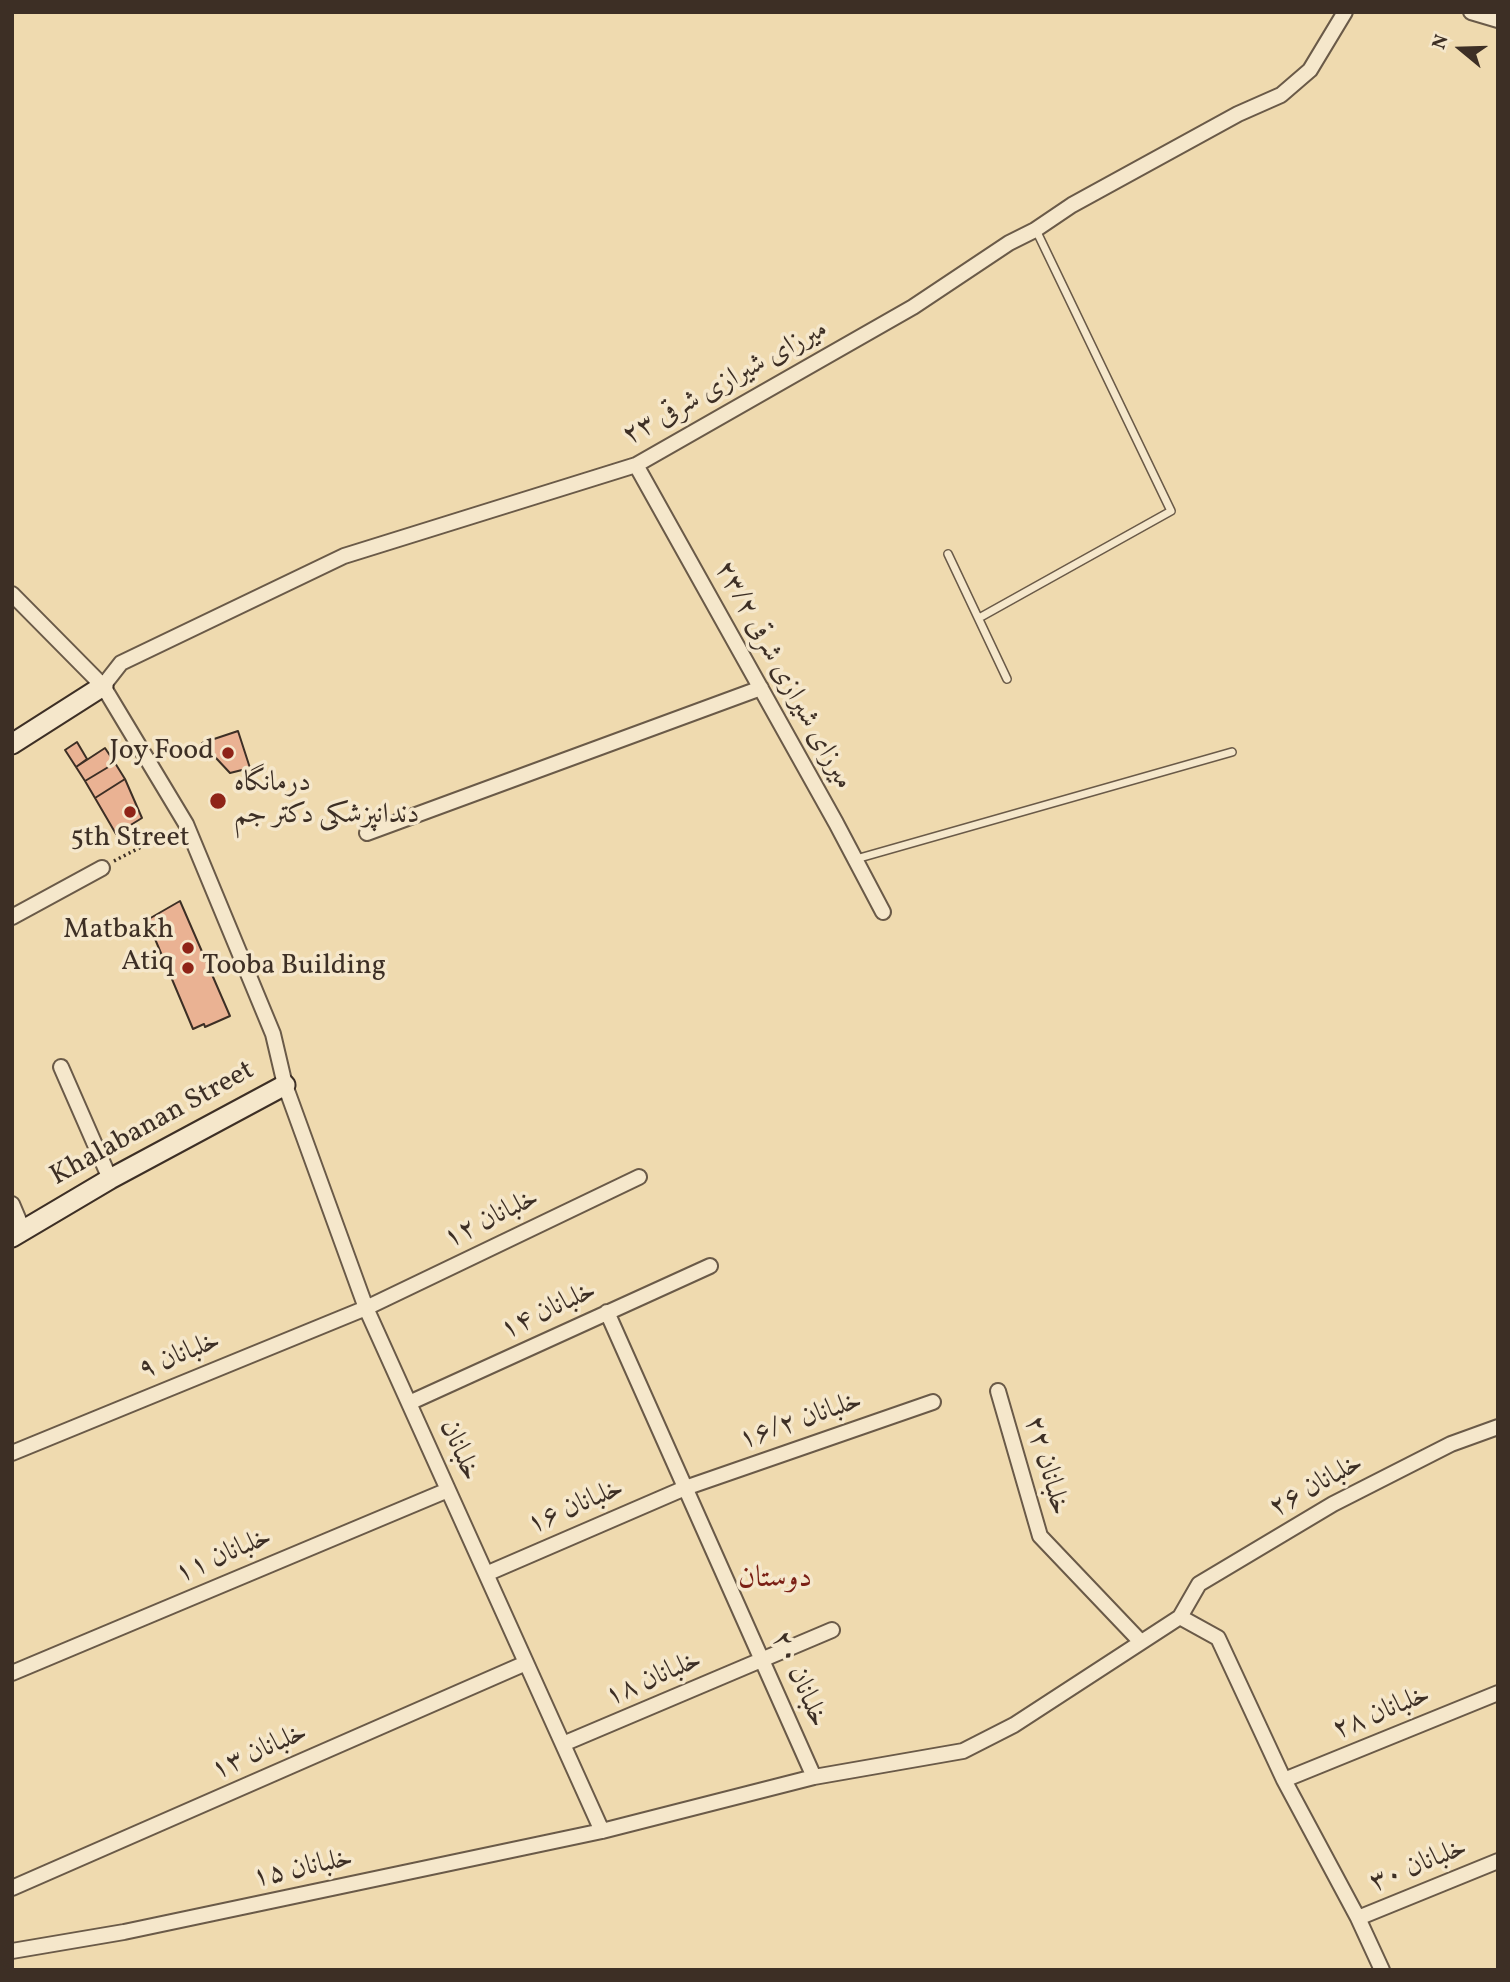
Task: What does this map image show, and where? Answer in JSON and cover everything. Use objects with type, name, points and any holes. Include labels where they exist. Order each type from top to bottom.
[{"type":"street","points":[[1328,38],[1330,12]]},
{"type":"street","name":"۲۳ میرزای شیرازی شرقی","points":[[103,686],[121,663],[344,556],[636,465],[913,307],[1072,205],[1238,114],[1281,95],[1310,70],[1345,12]]},
{"type":"street","points":[[1471,12],[1498,20]]},
{"type":"street","name":"۲۳/۲ میرزای شیرازی شرقی","points":[[636,465],[883,912]]},
{"type":"street","name":"خلبانان","points":[[12,594],[103,686],[186,824],[273,1034],[285,1085],[366,1308],[602,1831]]},
{"type":"street","points":[[12,744],[103,686]]},
{"type":"street","points":[[367,833],[761,688]]},
{"type":"street","points":[[12,916],[102,868]]},
{"type":"street","points":[[61,1067],[110,1179]]},
{"type":"street","name":"Khalabanan Street","points":[[18,1233],[110,1179],[285,1085]]},
{"type":"street","name":"۱۲ خلبانان","points":[[366,1308],[639,1177]]},
{"type":"street","points":[[12,1204],[18,1233]]},
{"type":"street","name":"۱۴ خلبانان","points":[[409,1403],[710,1266]]},
{"type":"street","name":"۹ خلبانان","points":[[12,1453],[366,1308]]},
{"type":"street","name":"۲۰ خلبانان","points":[[607,1312],[814,1777]]},
{"type":"street","name":"۲۲ خلبانان","points":[[998,1391],[1040,1536],[1140,1641]]},
{"type":"street","name":"۱۶/۲ خلبانان","points":[[685,1488],[933,1402]]},
{"type":"street","name":"۲۶ خلبانان","points":[[1180,1617],[1199,1584],[1322,1510],[1451,1444],[1498,1427]]},
{"type":"street","name":"۱۶ خلبانان","points":[[486,1574],[685,1488]]},
{"type":"street","name":"۱۱ خلبانان","points":[[16,1672],[449,1490]]},
{"type":"street","points":[[1180,1617],[1218,1638],[1284,1780],[1358,1918],[1382,1970]]},
{"type":"street","name":"۱۵ خلبانان","points":[[12,1951],[124,1932],[602,1831],[814,1777],[963,1751],[1014,1725],[1180,1617]]},
{"type":"street","name":"۱۸ خلبانان","points":[[563,1744],[832,1630]]},
{"type":"street","name":"۱۳ خلبانان","points":[[12,1888],[526,1663]]},
{"type":"street","name":"۲۸ خلبانان","points":[[1284,1780],[1496,1697]]},
{"type":"street","name":"۳۰ خلبانان","points":[[1358,1918],[1498,1861]]},
{"type":"lane","points":[[979,618],[1171,511],[1035,230]]},
{"type":"lane","points":[[948,554],[1007,679]]},
{"type":"lane","points":[[856,859],[1232,752]]},
{"type":"path","points":[[102,868],[186,824]]},
{"type":"building","points":[[238,731],[250,768],[230,773],[202,743]]},
{"type":"building","points":[[77,742],[87,759],[76,767],[65,750]]},
{"type":"building","points":[[105,748],[115,763],[85,781],[76,767]]},
{"type":"building","points":[[115,763],[125,779],[95,798],[85,781]]},
{"type":"building","points":[[125,779],[142,818],[116,834],[95,798]]},
{"type":"building","name":"Tooba Building","points":[[180,901],[230,1016],[193,1029],[147,920]]},
{"type":"place","name":"Joy Food","points":[[228,753]]},
{"type":"place","name":"درمانگاه دندانپزشکی دکتر جم","points":[[218,801]]},
{"type":"place","name":"5th Street","points":[[130,812]]},
{"type":"place","name":"Matbakh Atiq","points":[[188,948]]},
{"type":"place","name":"Tooba Building","points":[[188,968]]},
{"type":"district","name":"دوستان","points":[[775,1580]]}]
